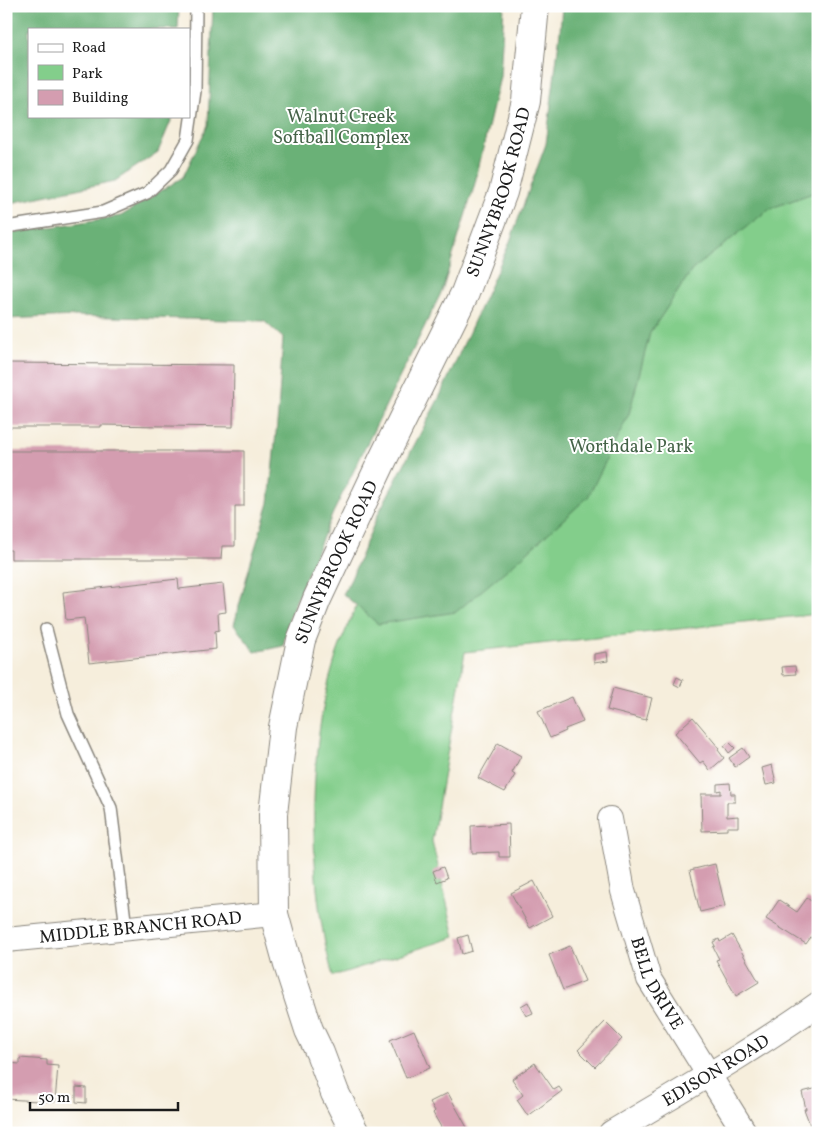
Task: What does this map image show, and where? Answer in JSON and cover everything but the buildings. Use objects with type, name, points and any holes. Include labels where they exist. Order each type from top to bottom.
[{"type":"main road","name":"SUNNYBROOK ROAD","points":[[355,1133],[335,1093],[309,1030],[274,914],[273,814],[283,727],[301,640],[317,599],[383,459],[465,293],[503,192],[526,101],[535,6]]},
{"type":"street","name":"BELL DRIVE","points":[[610,819],[623,891],[649,979],[745,1133]]},
{"type":"street","name":"MIDDLE BRANCH ROAD","points":[[6,940],[274,914]]},
{"type":"street","name":"EDISON ROAD","points":[[611,1133],[780,1031],[818,1004]]},
{"type":"lane","points":[[6,227],[103,212],[147,193],[171,170],[188,140],[195,91],[196,6]]},
{"type":"lane","points":[[46,629],[68,714],[111,808],[126,928]]},
{"type":"green space","points":[[6,6],[179,6],[178,28],[28,28],[28,118],[172,118],[158,152],[115,181],[6,204]]},
{"type":"green space","name":"Walnut Creek Softball Complex","points":[[213,6],[504,6],[500,77],[474,187],[442,291],[333,513],[290,615],[283,646],[255,652],[234,625],[269,503],[283,338],[264,321],[75,316],[6,319],[6,234],[121,216],[183,177],[208,125]]},
{"type":"green space","points":[[562,6],[818,6],[818,191],[769,209],[692,270],[650,333],[629,414],[588,497],[522,557],[456,612],[378,624],[343,594],[378,514],[440,396],[509,244],[546,144]]},
{"type":"green space","name":"Worthdale Park","points":[[818,130],[818,614],[465,652],[432,841],[455,937],[333,976],[323,933],[315,868],[314,802],[316,767],[319,732],[329,680],[340,645],[362,593]]}]
